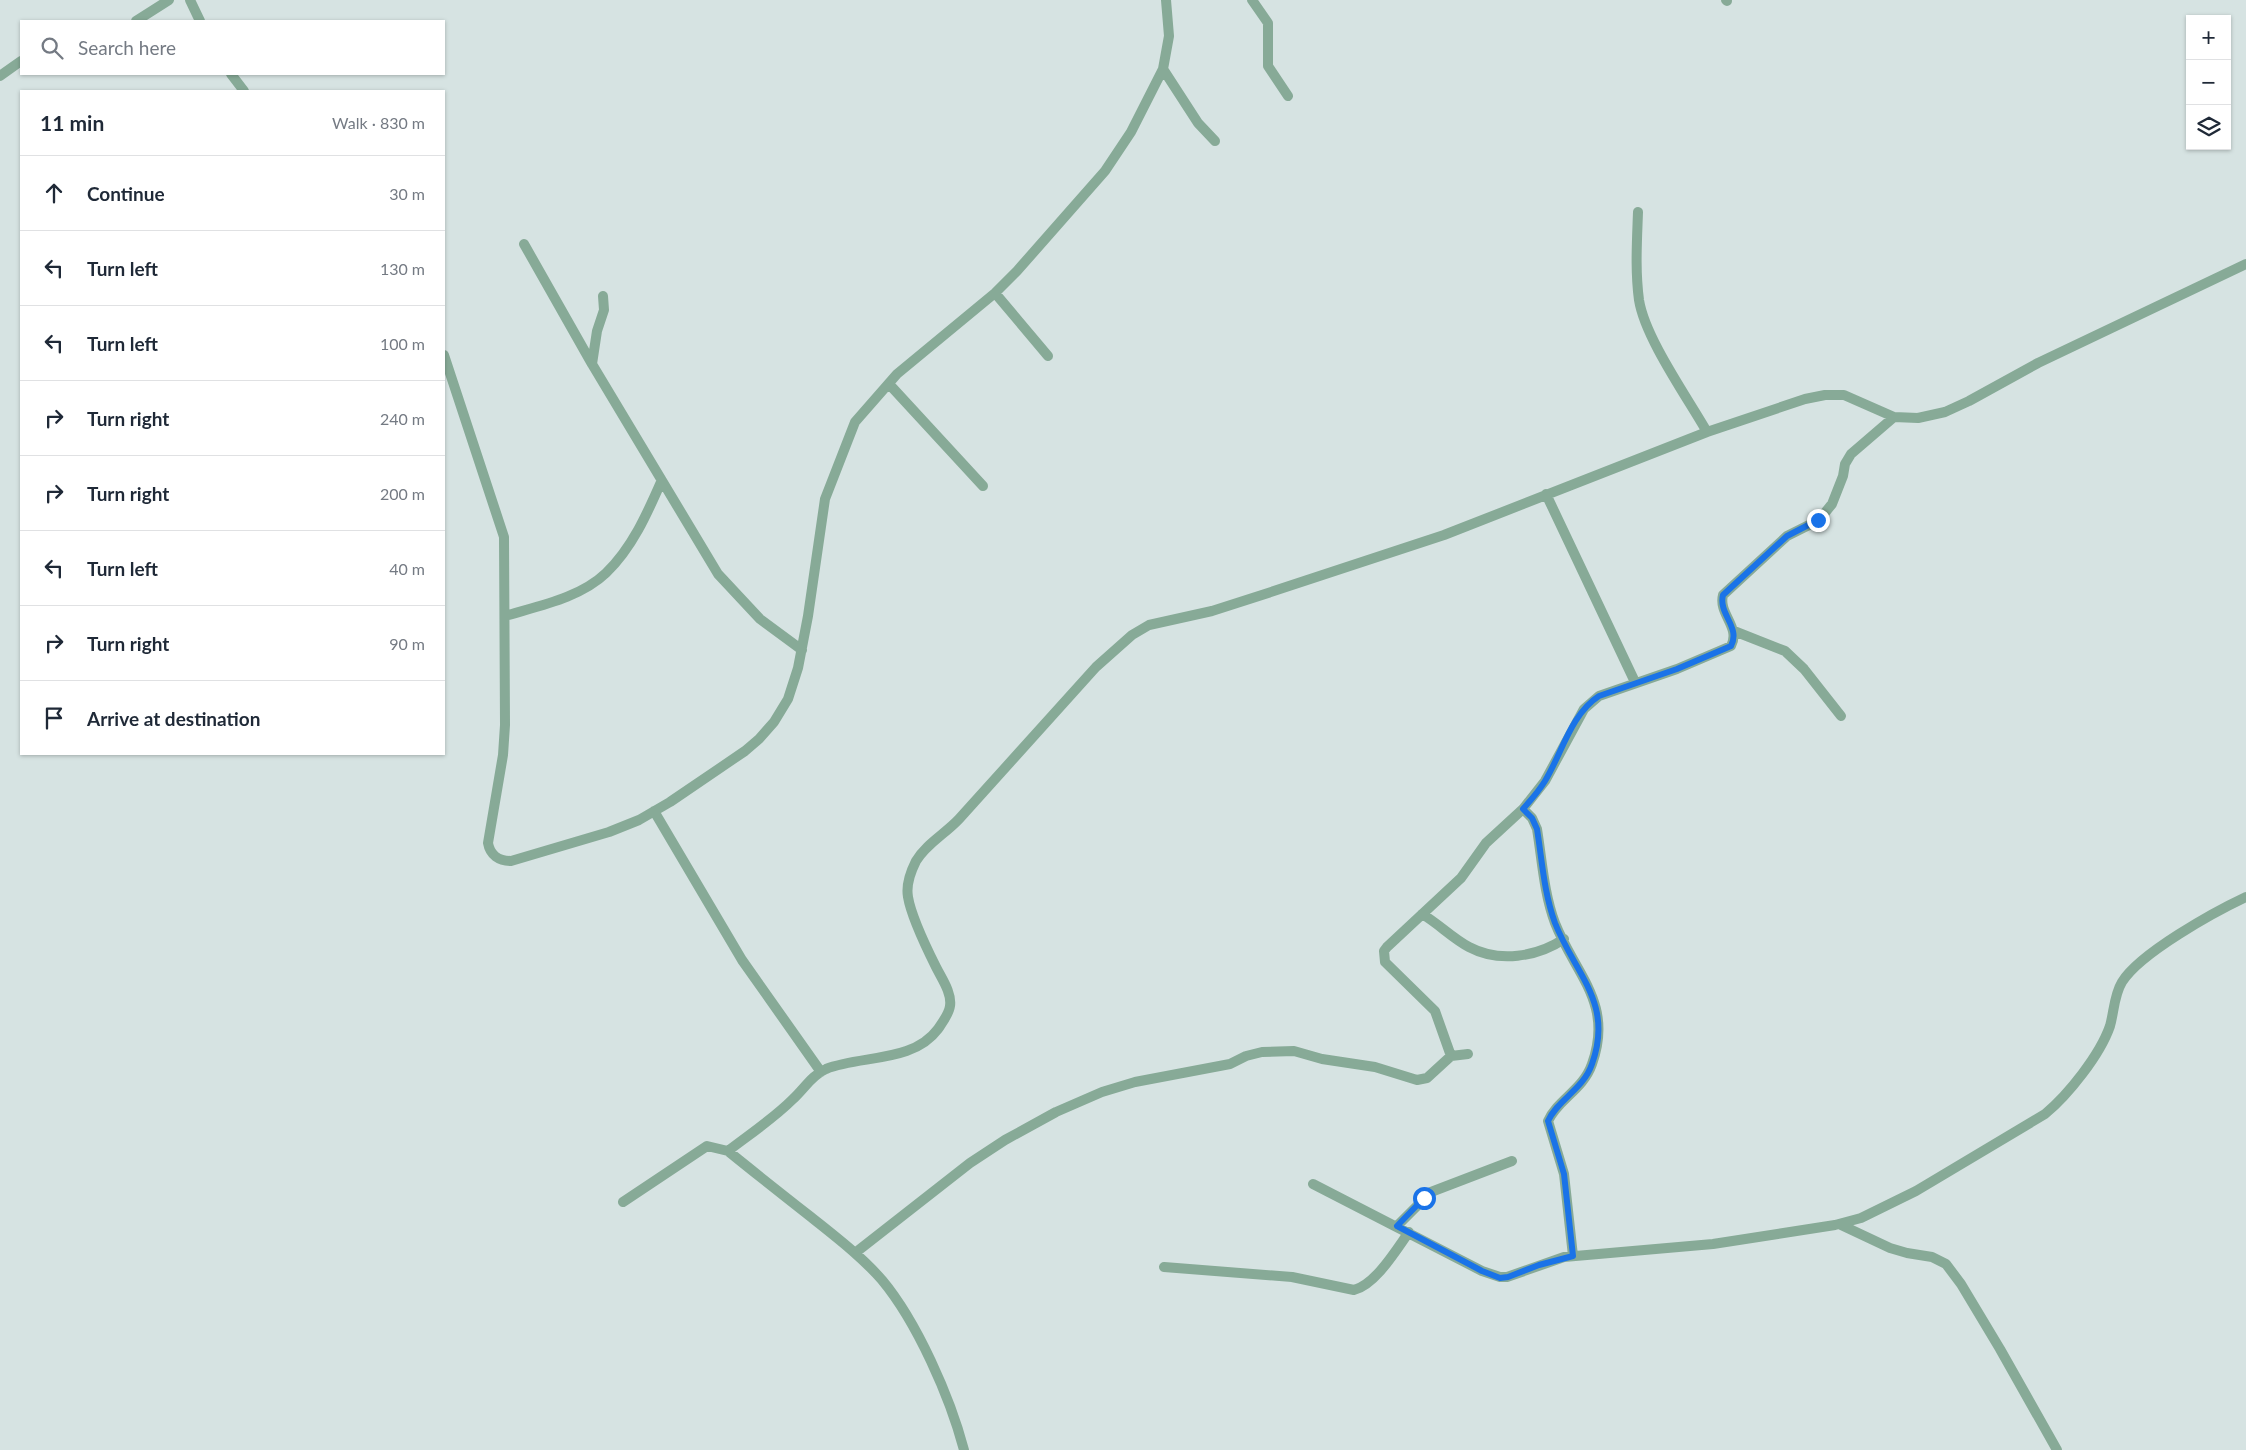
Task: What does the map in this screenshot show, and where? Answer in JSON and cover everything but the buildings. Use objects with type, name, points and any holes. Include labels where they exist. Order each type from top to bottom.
[{"type":"street","points":[[138,20],[169,0]]},
{"type":"street","points":[[190,0],[200,20]]},
{"type":"street","points":[[445,358],[502,528],[505,551],[503,755],[488,837],[491,852],[496,857],[505,861],[537,854],[609,832],[654,811],[700,782],[759,739],[774,722],[788,699],[802,650],[825,499],[855,422],[914,359],[995,293],[1105,171],[1130,132],[1163,69],[1169,36],[1166,0]]},
{"type":"street","points":[[1252,0],[1268,23],[1268,66],[1288,96]]},
{"type":"street","points":[[0,76],[20,62]]},
{"type":"street","points":[[1163,69],[1198,123],[1215,141]]},
{"type":"street","points":[[232,75],[243,90]]},
{"type":"street","points":[[1638,212],[1636,267],[1640,301],[1646,324],[1707,432]]},
{"type":"street","points":[[524,244],[661,482],[718,574],[760,619],[802,650]]},
{"type":"street","points":[[728,1151],[774,1116],[821,1072],[832,1067],[909,1050],[929,1039],[938,1029],[948,1013],[950,996],[930,957],[908,897],[909,880],[915,863],[924,849],[945,834],[1096,667],[1132,634],[1149,625],[1221,608],[1434,538],[1707,432],[1824,395],[1844,395],[1894,417],[1918,418],[1945,412],[2038,363],[2246,264]]},
{"type":"street","points":[[995,293],[1048,356]]},
{"type":"street","points":[[592,364],[596,337],[604,310],[603,296]]},
{"type":"street","points":[[889,384],[983,486]]},
{"type":"street","points":[[1451,1056],[1434,1011],[1389,968],[1384,957],[1384,951],[1391,942],[1461,878],[1486,843],[1523,809],[1545,781],[1584,709],[1599,696],[1731,646],[1734,640],[1734,631],[1723,610],[1721,602],[1723,595],[1787,536],[1818,520],[1832,504],[1843,476],[1845,464],[1851,454],[1894,417]]},
{"type":"street","points":[[505,616],[564,597],[580,590],[606,573],[628,546],[645,519],[661,482]]},
{"type":"street","points":[[1546,494],[1635,682]]},
{"type":"street","points":[[1734,631],[1786,651],[1804,669],[1841,716]]},
{"type":"street","points":[[1523,809],[1532,818],[1537,829],[1550,907],[1556,924],[1591,990],[1598,1021],[1598,1044],[1591,1066],[1579,1088],[1552,1112],[1548,1121],[1564,1174],[1573,1256]]},
{"type":"street","points":[[654,811],[742,960],[821,1072]]},
{"type":"street","points":[[1313,1184],[1482,1271],[1500,1278],[1573,1256],[1713,1244],[1839,1224],[1861,1218],[1885,1208],[2052,1108],[2068,1093],[2096,1052],[2110,1027],[2121,983],[2136,965],[2200,923],[2246,897]]},
{"type":"street","points":[[1422,914],[1438,923],[1468,946],[1488,955],[1516,956],[1540,951],[1564,939]]},
{"type":"street","points":[[855,1252],[970,1163],[1005,1140],[1056,1112],[1102,1092],[1135,1082],[1230,1064],[1246,1056],[1262,1052],[1294,1051],[1310,1054],[1322,1059],[1375,1067],[1417,1080],[1427,1078],[1451,1056],[1468,1054]]},
{"type":"street","points":[[623,1202],[707,1146],[728,1151],[855,1252],[881,1279],[898,1301],[933,1367],[947,1400],[964,1450]]},
{"type":"street","points":[[1397,1226],[1431,1192],[1512,1161]]},
{"type":"street","points":[[1839,1224],[1890,1248],[1932,1257],[1946,1264],[1961,1284],[2000,1349],[2056,1448]]},
{"type":"street","points":[[1164,1268],[1292,1277],[1354,1290],[1363,1286],[1379,1271],[1409,1232]]},
{"type":"route","points":[[1424,1198],[1397,1226],[1482,1271],[1504,1278],[1564,1257],[1573,1256],[1564,1174],[1548,1121],[1552,1112],[1579,1088],[1591,1066],[1598,1044],[1598,1021],[1591,990],[1556,924],[1550,907],[1537,829],[1532,818],[1523,809],[1536,795],[1545,781],[1578,718],[1591,701],[1599,696],[1677,669],[1731,646],[1734,640],[1734,631],[1723,610],[1721,602],[1723,595],[1787,536],[1818,520]]}]
